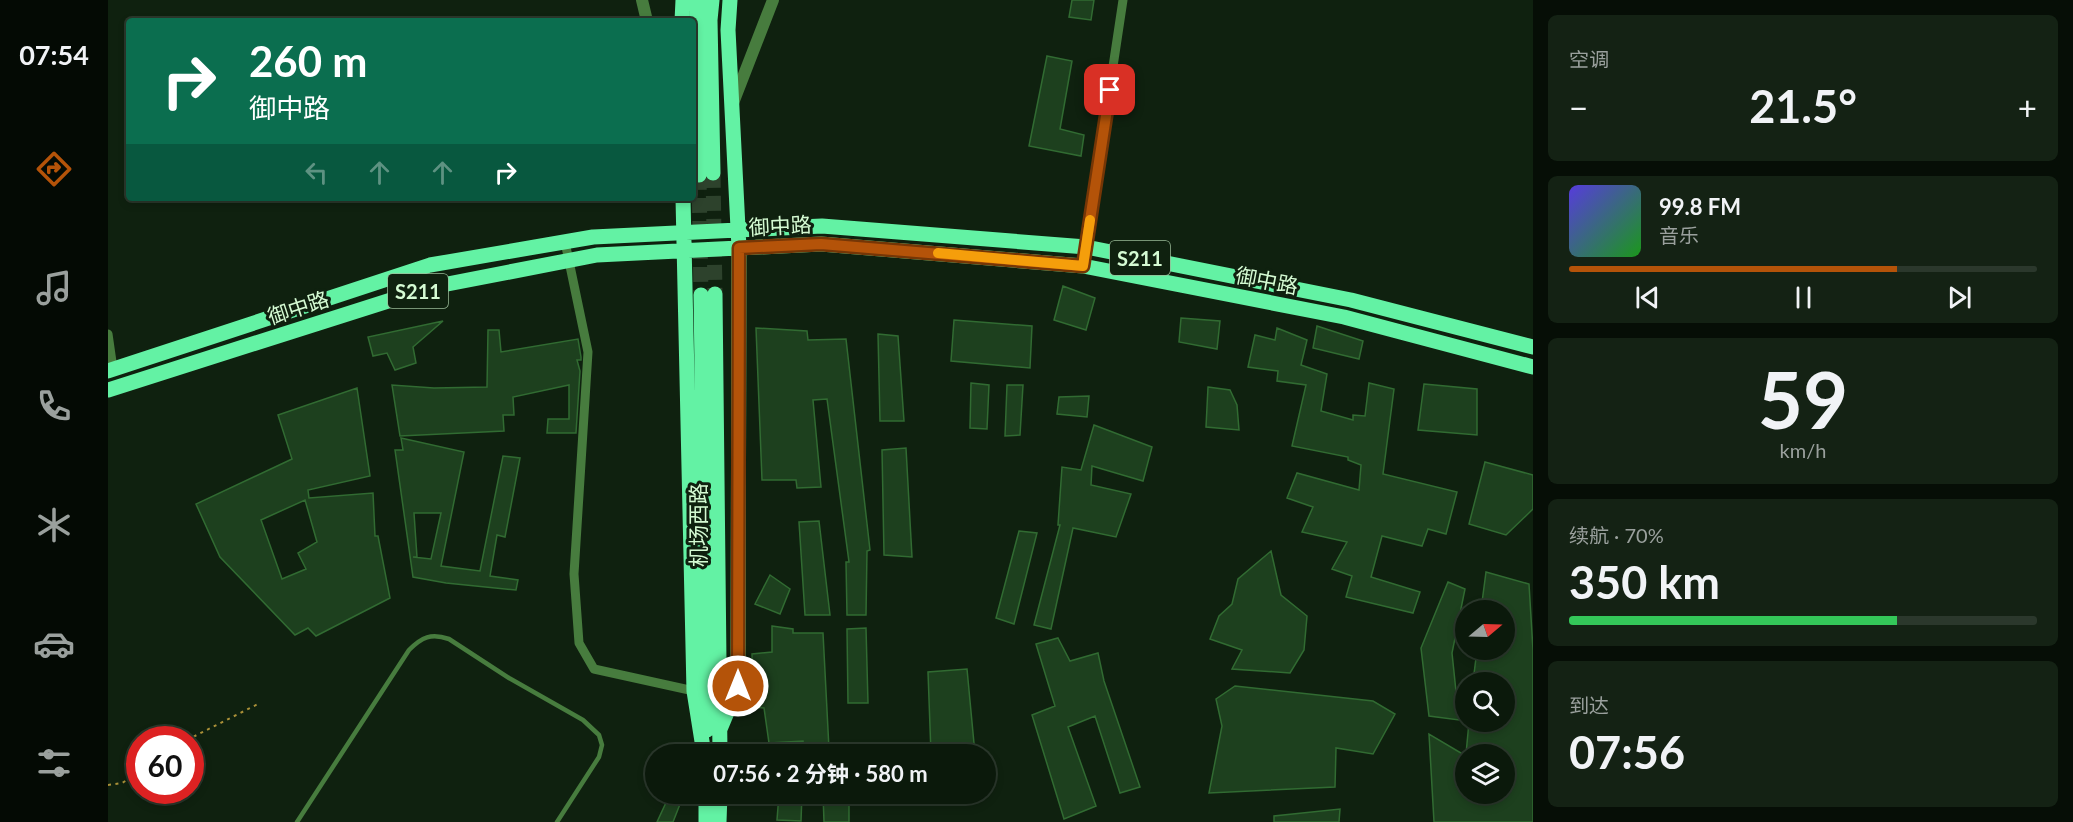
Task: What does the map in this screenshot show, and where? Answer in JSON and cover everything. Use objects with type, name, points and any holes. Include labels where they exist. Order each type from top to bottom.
[{"type":"main road","points":[[682,18],[683,0]]},
{"type":"main road","points":[[698,0],[696,45],[706,174],[712,0]]},
{"type":"main road","points":[[720,729],[738,686],[739,248],[728,30],[730,0]]},
{"type":"main road","points":[[682,201],[694,691],[703,744]]},
{"type":"main road","name":"御中路","points":[[111,370],[430,265],[593,237],[822,226],[1086,248],[1351,300],[1533,347]]},
{"type":"main road","name":"御中路","points":[[108,390],[432,287],[597,255],[821,244],[1083,266],[1344,317],[1533,367]]},
{"type":"main road","name":"机场西路","points":[[705,744],[708,295],[720,744]]},
{"type":"main road","points":[[706,804],[706,822]]},
{"type":"main road","points":[[720,804],[720,822]]},
{"type":"street","points":[[642,0],[646,18]]},
{"type":"street","points":[[732,107],[773,0]]},
{"type":"street","points":[[1083,266],[1123,0]]},
{"type":"street","points":[[565,242],[588,352],[574,574],[579,643],[594,669],[694,691]]},
{"type":"street","points":[[108,334],[111,370]]},
{"type":"lane","points":[[297,822],[409,650],[418,640],[428,636],[449,639],[509,678],[583,720],[599,735],[602,744],[599,757],[557,822]]},
{"type":"path","points":[[204,731],[258,704]]},
{"type":"path","points":[[108,785],[126,780]]},
{"type":"building","points":[[1072,0],[1094,0],[1091,20],[1069,17]]},
{"type":"building","points":[[1047,56],[1072,61],[1060,129],[1084,135],[1081,156],[1029,146]]},
{"type":"building","points":[[1063,286],[1095,298],[1086,330],[1054,320]]},
{"type":"building","points":[[1181,318],[1220,321],[1217,349],[1179,342]]},
{"type":"building","points":[[954,320],[1032,326],[1030,368],[951,361]]},
{"type":"building","points":[[443,321],[413,347],[416,363],[395,370],[387,353],[373,356],[368,337]]},
{"type":"building","points":[[1317,326],[1363,341],[1359,359],[1313,348]]},
{"type":"building","points":[[756,328],[807,331],[808,340],[846,339],[870,550],[867,551],[866,615],[847,615],[846,562],[849,562],[827,399],[813,400],[821,487],[797,488],[796,480],[762,480]]},
{"type":"building","points":[[1277,328],[1307,340],[1301,365],[1327,374],[1321,411],[1353,420],[1353,415],[1365,416],[1369,383],[1394,389],[1383,474],[1457,492],[1446,534],[1428,529],[1422,546],[1382,536],[1371,577],[1420,592],[1413,613],[1346,597],[1352,576],[1332,569],[1347,542],[1302,532],[1313,507],[1287,498],[1297,473],[1359,490],[1361,465],[1348,460],[1348,457],[1292,446],[1306,385],[1277,381],[1278,371],[1248,367],[1255,335],[1275,340]]},
{"type":"building","points":[[488,330],[499,330],[501,352],[578,339],[581,360],[577,360],[580,371],[576,433],[547,433],[548,419],[569,419],[569,385],[513,397],[514,415],[503,415],[504,431],[400,436],[392,385],[434,388],[487,387]]},
{"type":"building","points":[[878,334],[898,336],[904,421],[880,421]]},
{"type":"building","points":[[971,383],[989,385],[987,429],[970,428]]},
{"type":"building","points":[[1424,384],[1477,389],[1477,435],[1418,430]]},
{"type":"building","points":[[1007,385],[1023,385],[1020,435],[1005,436]]},
{"type":"building","points":[[1208,387],[1230,390],[1237,405],[1239,430],[1206,427]]},
{"type":"building","points":[[357,388],[370,476],[308,490],[309,498],[373,493],[375,536],[378,536],[390,598],[316,636],[308,628],[295,635],[220,557],[196,504],[292,459],[278,415]],"holes":[[[305,500],[317,542],[298,553],[306,569],[282,579],[261,520]]]},
{"type":"building","points":[[1089,396],[1087,417],[1057,414],[1059,397]]},
{"type":"building","points":[[1094,425],[1152,447],[1143,481],[1092,466],[1091,485],[1131,494],[1116,537],[1073,528],[1051,629],[1034,625],[1060,525],[1058,525],[1062,467],[1081,470]]},
{"type":"building","points":[[401,438],[464,452],[441,566],[480,571],[503,456],[520,458],[505,537],[497,535],[490,576],[518,580],[516,590],[446,583],[413,577],[395,450],[403,450]],"holes":[[[414,513],[441,513],[431,559],[413,557],[417,557]]]},
{"type":"building","points":[[906,448],[912,557],[884,555],[882,450]]},
{"type":"building","points":[[1485,462],[1533,475],[1533,509],[1506,535],[1469,524]]},
{"type":"building","points":[[819,521],[830,615],[805,615],[799,522]]},
{"type":"building","points":[[1019,531],[1037,533],[1014,624],[996,618]]},
{"type":"building","points":[[1271,551],[1281,595],[1307,616],[1304,650],[1290,673],[1232,669],[1242,650],[1210,639],[1219,616],[1232,604],[1238,579]]},
{"type":"building","points":[[1486,572],[1529,584],[1533,650],[1533,822],[1434,822],[1429,734],[1455,749],[1455,804],[1515,804],[1515,744],[1467,744],[1468,732],[1515,732],[1515,672],[1474,672],[1476,660],[1515,660],[1515,600],[1482,600]]},
{"type":"building","points":[[770,575],[790,589],[780,614],[755,604]]},
{"type":"building","points":[[1448,582],[1465,589],[1463,600],[1455,600],[1455,638],[1452,653],[1455,719],[1429,716],[1421,648]]},
{"type":"building","points":[[772,626],[793,629],[793,633],[823,633],[829,744],[803,744],[803,741],[769,743],[764,708],[753,707],[752,654],[772,652]]},
{"type":"building","points":[[866,628],[868,703],[848,703],[847,629]]},
{"type":"building","points":[[1058,638],[1070,661],[1098,653],[1104,681],[1140,787],[1120,793],[1095,716],[1068,727],[1096,806],[1064,819],[1032,715],[1055,706],[1036,644]]},
{"type":"building","points":[[967,669],[974,744],[931,744],[928,672]]},
{"type":"building","points":[[1235,686],[1373,701],[1395,714],[1373,754],[1336,748],[1335,787],[1209,793],[1222,726],[1216,699]]},
{"type":"building","points":[[665,804],[680,804],[673,822],[657,822]]},
{"type":"building","points":[[778,804],[802,804],[801,821],[777,820]]},
{"type":"building","points":[[823,804],[849,804],[849,822],[824,822]]},
{"type":"building","points":[[1340,809],[1339,822],[1274,822],[1274,816]]},
{"type":"tunnel","points":[[713,173],[715,294]]},
{"type":"tunnel","points":[[699,175],[701,295]]},
{"type":"slow traffic","points":[[938,253],[1083,266],[1090,220]]},
{"type":"route","points":[[738,686],[739,248],[821,244],[1083,266],[1110,90]]}]
